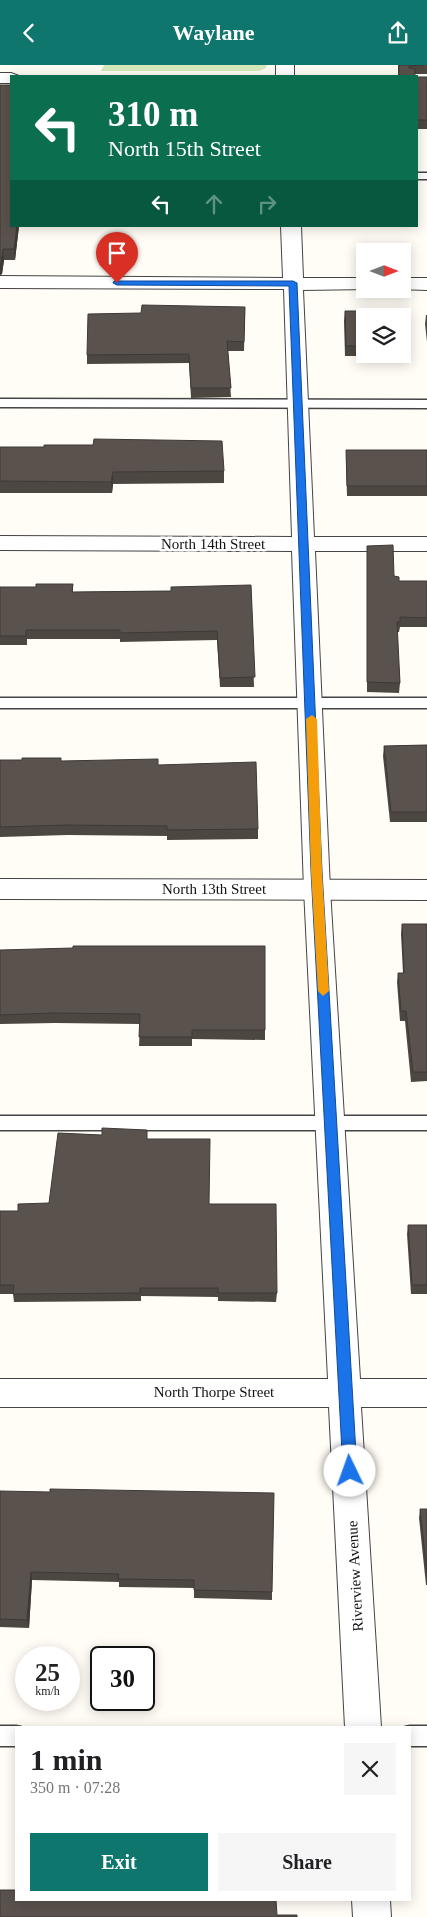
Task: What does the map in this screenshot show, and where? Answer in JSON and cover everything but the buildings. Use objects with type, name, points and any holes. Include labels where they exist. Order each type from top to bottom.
[{"type":"street","name":"Riverview Avenue","points":[[291,227],[299,404],[302,544],[311,702],[318,889],[363,1726]]},
{"type":"street","points":[[0,282],[356,283]]},
{"type":"street","points":[[411,284],[427,284]]},
{"type":"street","name":"North 14th Street","points":[[0,543],[427,544]]},
{"type":"street","name":"North 13th Street","points":[[0,889],[427,890]]},
{"type":"street","name":"North Thorpe Street","points":[[0,1393],[427,1393]]},
{"type":"street","points":[[371,1901],[372,1917]]},
{"type":"lane","points":[[0,403],[427,404]]},
{"type":"lane","points":[[0,703],[427,703]]},
{"type":"lane","points":[[0,1123],[427,1123]]},
{"type":"lane","points":[[0,1736],[15,1736]]},
{"type":"lane","points":[[411,1736],[427,1736]]},
{"type":"green space","points":[[104,65],[267,65],[266,68],[259,71],[101,71]]},
{"type":"slow traffic","points":[[312,719],[323,991]]},
{"type":"route","points":[[117,283],[293,283],[299,404],[302,544],[311,702],[317,871],[350,1471]]}]
